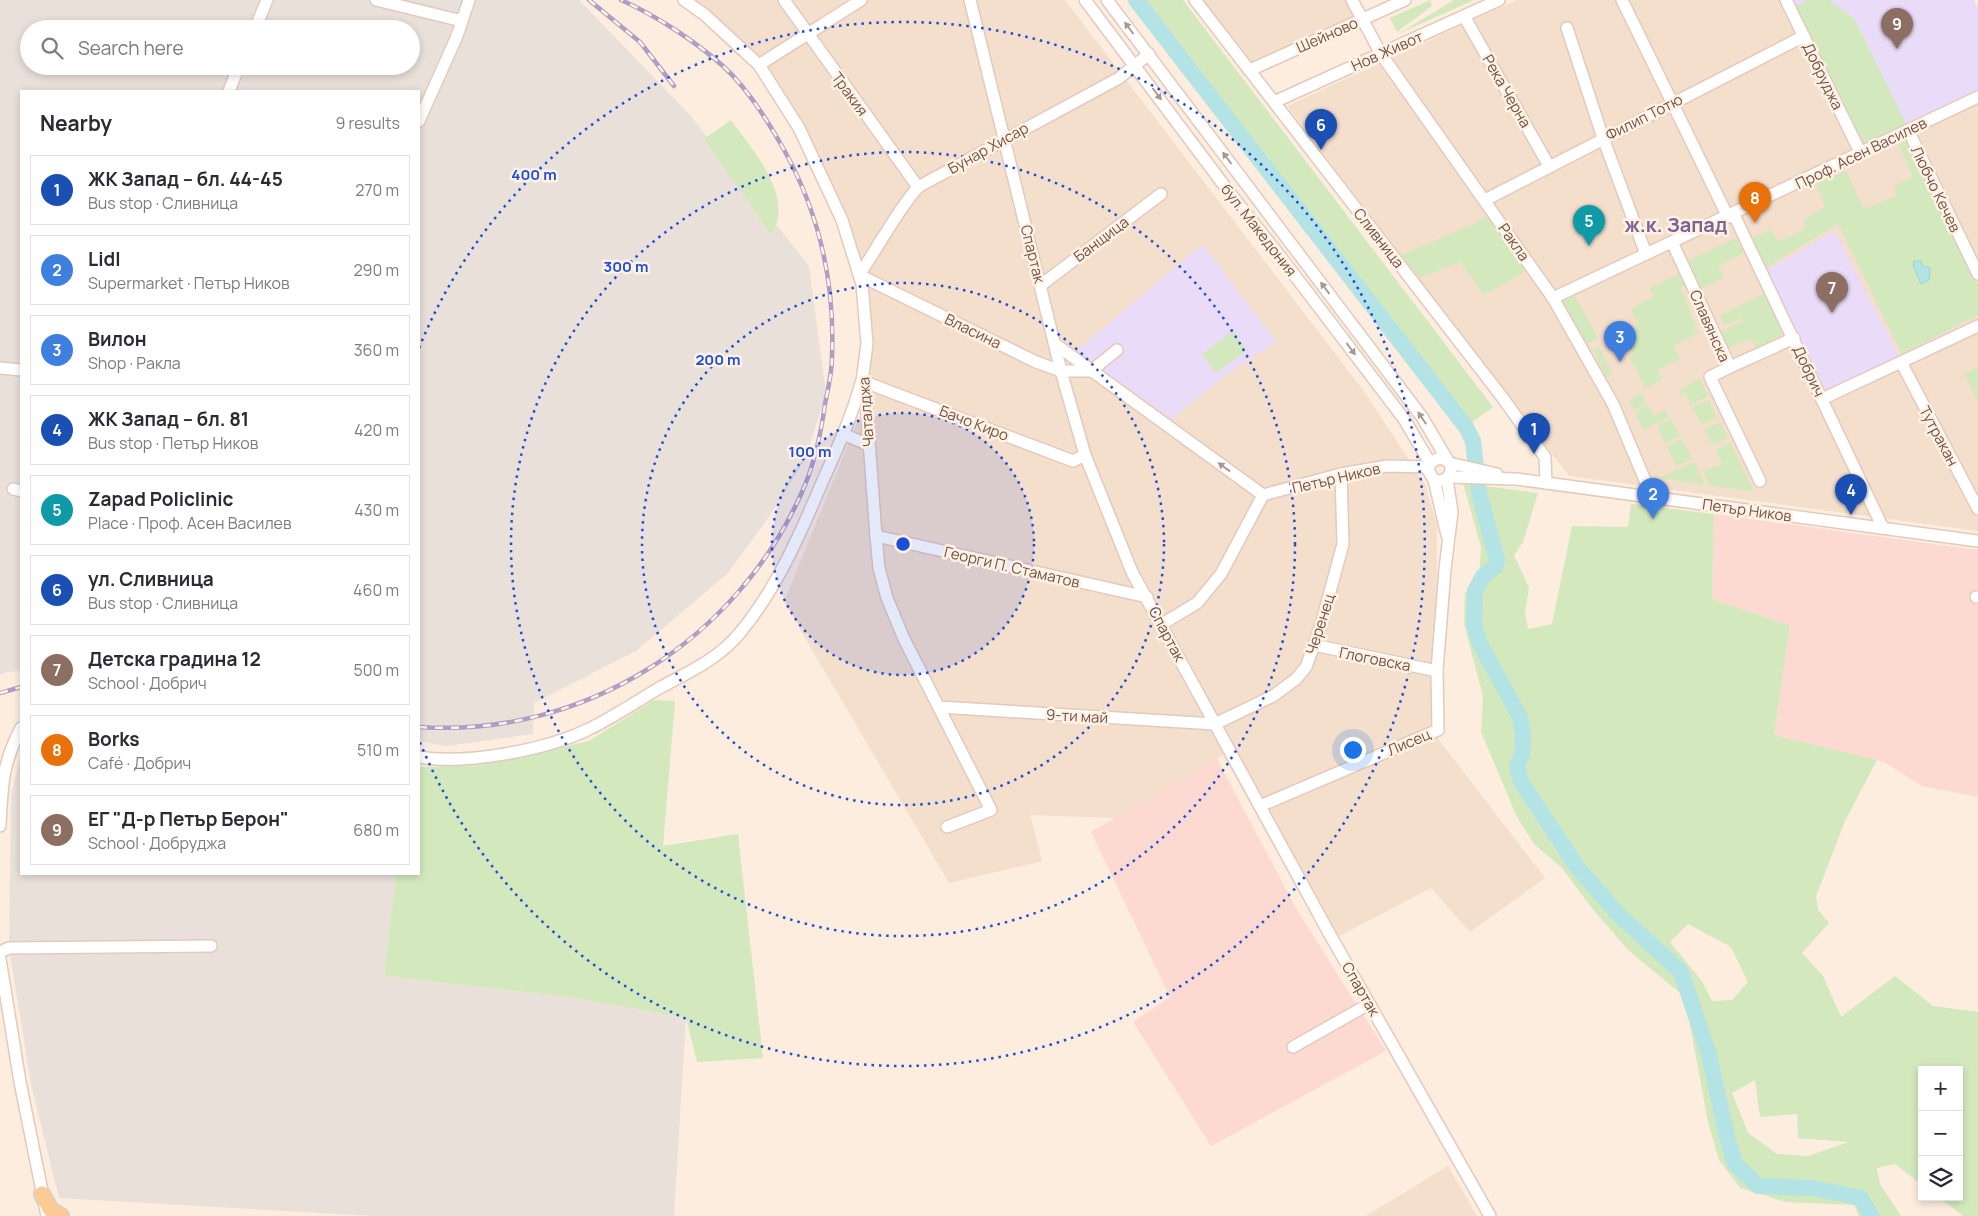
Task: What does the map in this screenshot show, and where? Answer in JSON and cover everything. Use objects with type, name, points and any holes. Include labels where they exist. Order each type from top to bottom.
[{"type":"main road","points":[[42,1194],[51,1210],[61,1216]]},
{"type":"main road","points":[[57,1216],[69,1216]]},
{"type":"street","points":[[259,20],[267,0]]},
{"type":"street","points":[[376,0],[462,21]]},
{"type":"street","points":[[420,118],[462,21],[469,0]]},
{"type":"street","name":"Чаталджа","points":[[684,0],[705,15],[759,65],[799,128],[842,220],[862,284],[867,344],[862,381],[866,400],[879,568],[887,598],[904,638],[991,810],[947,827]]},
{"type":"street","name":"Тракия","points":[[784,0],[806,34],[918,187]]},
{"type":"street","points":[[759,65],[861,0]]},
{"type":"street","name":"Спартак","points":[[970,0],[1061,371],[1085,455],[1132,572],[1369,1004],[1490,1216]]},
{"type":"street","name":"бул. Македония","points":[[1085,0],[1228,192],[1283,260],[1404,419],[1416,438],[1431,472]]},
{"type":"street","name":"бул. Македония","points":[[1107,0],[1422,417],[1448,461]]},
{"type":"street","name":"Сливница","points":[[1195,0],[1513,412],[1545,458],[1546,483]]},
{"type":"street","name":"Ракла","points":[[1352,0],[1381,54],[1553,298],[1613,404],[1652,497]]},
{"type":"street","name":"Шейново","points":[[1250,70],[1405,0]]},
{"type":"street","name":"Нов Живот","points":[[1274,102],[1499,0]]},
{"type":"street","name":"Добрич","points":[[1622,0],[1672,102],[1794,338],[1883,528]]},
{"type":"street","name":"Добруджа","points":[[1786,0],[1860,152]]},
{"type":"street","name":"Река Черна","points":[[1464,16],[1549,166]]},
{"type":"street","points":[[1567,28],[1603,138],[1646,254]]},
{"type":"street","name":"Филип Тотю","points":[[1485,200],[1672,102],[1804,36]]},
{"type":"street","name":"Бунар Хисар","points":[[859,275],[883,241],[906,202],[918,187],[1004,138],[1119,78],[1149,54]]},
{"type":"street","points":[[229,90],[235,75]]},
{"type":"street","name":"Проф. Асен Василев","points":[[1553,298],[1731,216],[1860,152],[1978,97]]},
{"type":"street","name":"Любчо Кечев","points":[[1908,130],[1978,274]]},
{"type":"street","name":"Банщица","points":[[1041,285],[1161,194]]},
{"type":"street","name":"Славянска","points":[[1672,242],[1730,367],[1710,377],[1760,482]]},
{"type":"street","name":"Власина","points":[[859,275],[1036,362],[1061,371],[1091,371]]},
{"type":"street","points":[[1822,399],[1978,326]]},
{"type":"street","points":[[1730,367],[1794,338]]},
{"type":"street","points":[[1054,344],[1263,495],[1221,574],[1197,603],[1162,624]]},
{"type":"street","points":[[1091,371],[1117,350]]},
{"type":"street","name":"Тутракан","points":[[1901,362],[1978,509]]},
{"type":"street","points":[[0,368],[20,370]]},
{"type":"street","points":[[420,757],[433,759],[491,756],[557,740],[588,729],[716,657],[739,634],[772,587],[802,530],[843,434],[862,381]]},
{"type":"street","name":"Бачо Киро","points":[[862,381],[1073,460],[1085,455]]},
{"type":"street","points":[[843,434],[869,445]]},
{"type":"street","points":[[1410,466],[1416,456],[1416,438]]},
{"type":"street","points":[[1439,458],[1468,472],[1440,481],[1431,472],[1439,458]]},
{"type":"street","points":[[1448,461],[1451,470],[1448,478]]},
{"type":"street","name":"Петър Ников","points":[[1263,495],[1341,474],[1387,466],[1410,466],[1431,472]]},
{"type":"street","name":"Лисец","points":[[1431,472],[1448,539]]},
{"type":"street","name":"Петър Ников","points":[[1468,472],[1978,541]]},
{"type":"street","name":"Черенец","points":[[1216,724],[1273,696],[1296,679],[1306,667],[1343,544],[1341,474]]},
{"type":"street","name":"Лисец","points":[[1260,806],[1438,730],[1437,671],[1452,512],[1448,478]]},
{"type":"street","name":"Георги П. Стаматов","points":[[876,536],[1147,597]]},
{"type":"street","name":"Глоговска","points":[[1314,645],[1437,671]]},
{"type":"street","name":"9-ти май","points":[[939,707],[1216,724]]},
{"type":"street","points":[[0,826],[2,775],[6,760],[20,730]]},
{"type":"street","points":[[0,952],[9,948],[211,946]]},
{"type":"street","points":[[0,959],[20,1082],[46,1216]]},
{"type":"street","points":[[1293,1047],[1369,1004]]},
{"type":"shaded area","points":[[0,0],[579,0],[689,114],[809,266],[826,393],[806,458],[769,517],[727,574],[636,651],[534,703],[533,734],[447,746],[420,741],[420,90],[20,90],[20,671],[7,672],[0,675]]},
{"type":"shaded area","points":[[689,0],[1065,0],[1363,390],[1425,484],[1437,525],[1436,736],[1545,878],[1470,932],[1431,888],[1328,942],[1223,755],[1118,818],[1030,815],[1042,861],[949,883],[784,602],[871,388],[867,293],[852,230],[812,142],[774,79],[737,36]]},
{"type":"shaded area","points":[[1195,0],[1352,0],[1363,19],[1250,70]]},
{"type":"shaded area","points":[[1517,0],[1782,0],[1858,159],[1978,103],[1978,531],[1569,476],[1287,106]]},
{"type":"shaded area","points":[[1792,0],[1974,0],[1978,8],[1978,90],[1862,145]]},
{"type":"shaded area","points":[[1835,231],[1899,356],[1824,393],[1766,270]]},
{"type":"shaded area","points":[[1203,244],[1276,342],[1224,376],[1172,419],[1076,351]]},
{"type":"shaded area","points":[[1714,514],[1978,550],[1978,797],[1922,786],[1884,762],[1774,735],[1790,626],[1712,599]]},
{"type":"shaded area","points":[[20,756],[20,875],[396,875],[384,976],[569,997],[686,1018],[674,1216],[372,1216],[59,1198],[31,1084],[9,948],[11,796]]},
{"type":"shaded area","points":[[1217,759],[1297,910],[1386,1051],[1211,1146],[1133,1022],[1170,997],[1091,832]]},
{"type":"shaded area","points":[[1448,1166],[1477,1216],[1366,1216]]},
{"type":"green space","points":[[1135,0],[1183,0],[1493,407],[1466,427]]},
{"type":"green space","points":[[1430,0],[1432,6],[1397,32],[1390,18]]},
{"type":"green space","points":[[1454,0],[1474,0],[1398,34]]},
{"type":"green space","points":[[1808,0],[1829,0],[1855,19],[1906,124],[1862,145],[1795,6]]},
{"type":"green space","points":[[731,120],[768,174],[775,190],[778,205],[777,220],[771,235],[704,139]]},
{"type":"green space","points":[[1905,141],[1978,285],[1978,315],[1902,354],[1838,224],[1764,269],[1751,238],[1771,230],[1778,241],[1806,229],[1804,220],[1825,207],[1816,183],[1846,171],[1864,209],[1896,196],[1894,186],[1913,177],[1898,144]]},
{"type":"green space","points":[[1487,216],[1526,271],[1484,295],[1460,262],[1420,278],[1401,255],[1476,223]]},
{"type":"green space","points":[[1736,238],[1744,253],[1718,266],[1724,278],[1697,291],[1683,263]]},
{"type":"green space","points":[[1683,272],[1688,283],[1681,287],[1698,333],[1673,346],[1680,359],[1658,370],[1662,379],[1645,389],[1629,356],[1633,353],[1624,333],[1638,325],[1631,309],[1653,297],[1649,288]]},
{"type":"green space","points":[[1573,292],[1598,338],[1583,346],[1559,300]]},
{"type":"green space","points":[[1765,293],[1783,334],[1757,349],[1752,339],[1727,348],[1719,332],[1743,321],[1742,318],[1724,325],[1720,316]]},
{"type":"green space","points":[[1233,331],[1247,350],[1216,373],[1202,354]]},
{"type":"green space","points":[[1599,347],[1613,374],[1606,378],[1593,350]]},
{"type":"green space","points":[[1978,367],[1978,403],[1965,374]]},
{"type":"green space","points":[[1700,379],[1708,396],[1691,405],[1685,393],[1681,395],[1678,390]]},
{"type":"green space","points":[[1642,393],[1647,403],[1634,410],[1629,400]]},
{"type":"green space","points":[[1709,400],[1717,418],[1701,425],[1693,407]]},
{"type":"green space","points":[[1648,405],[1654,416],[1666,410],[1669,417],[1643,430],[1635,412]]},
{"type":"green space","points":[[1671,419],[1680,436],[1665,443],[1657,426]]},
{"type":"green space","points":[[1720,422],[1728,438],[1712,445],[1705,429]]},
{"type":"green space","points":[[1682,439],[1692,459],[1676,466],[1666,446]]},
{"type":"green space","points":[[1730,442],[1754,491],[1710,486],[1703,471],[1722,464],[1715,450]]},
{"type":"green space","points":[[1693,462],[1705,485],[1659,478]]},
{"type":"green space","points":[[1463,483],[1538,493],[1523,542],[1514,555],[1529,588],[1525,612],[1528,629],[1552,624],[1572,526],[1628,527],[1631,504],[1714,514],[1712,599],[1790,626],[1774,735],[1877,760],[1845,821],[1816,896],[1818,910],[1829,923],[1802,953],[1823,976],[1841,1017],[1895,976],[1933,1006],[1978,1012],[1978,1216],[1963,1216],[1943,1201],[1963,1201],[1963,1066],[1918,1066],[1918,1182],[1895,1164],[1877,1168],[1880,1184],[1901,1216],[1859,1216],[1854,1205],[1786,1202],[1740,1188],[1719,1160],[1708,1122],[1685,997],[1629,951],[1591,907],[1561,867],[1535,845],[1517,817],[1481,732],[1483,696],[1464,624],[1465,593],[1479,575],[1481,547]],"holes":[[[1688,924],[1731,947],[1748,982],[1732,1000],[1712,1001],[1702,981],[1670,942]],[[1755,1080],[1760,1117],[1797,1114],[1798,1138],[1849,1142],[1808,1156],[1777,1154],[1748,1133],[1732,1093]]]},
{"type":"green space","points":[[654,700],[675,701],[663,846],[738,834],[763,1058],[697,1062],[686,1018],[569,997],[384,976],[396,875],[420,875],[420,767],[481,765],[589,741]]},
{"type":"water","points":[[1914,261],[1921,261],[1923,266],[1930,268],[1929,280],[1921,284],[1913,265]]},
{"type":"waterway","points":[[1136,0],[1466,427],[1473,441],[1479,493],[1497,560],[1496,566],[1483,576],[1475,591],[1474,623],[1479,642],[1520,717],[1523,735],[1522,754],[1517,766],[1521,782],[1577,867],[1618,914],[1681,972],[1709,1055],[1727,1137],[1735,1164],[1758,1186],[1813,1188],[1861,1198],[1871,1216]]},
{"type":"railway","points":[[589,0],[640,42],[674,86]]},
{"type":"railway","points":[[420,727],[480,726],[539,716],[595,697],[647,670],[695,635],[737,593],[773,545],[802,492],[813,460],[831,375],[831,302],[822,249],[815,223],[796,172],[771,127],[732,74],[687,38],[661,21],[621,0]]},
{"type":"railway","points":[[0,693],[20,687]]},
{"type":"place","name":"ЕГ \"Д-р Петър Берон\"","points":[[1897,49]]},
{"type":"place","name":"ул. Сливница","points":[[1321,150]]},
{"type":"place","name":"Borks","points":[[1755,223]]},
{"type":"place","name":"Zapad Policlinic","points":[[1589,246]]},
{"type":"place","name":"Детска градина 12","points":[[1832,313]]},
{"type":"place","name":"Вилон","points":[[1620,362]]},
{"type":"place","name":"ЖК Запад – бл. 44-45","points":[[1534,454]]},
{"type":"place","name":"ЖК Запад – бл. 81","points":[[1851,515]]},
{"type":"place","name":"Lidl","points":[[1653,519]]},
{"type":"district","name":"ж.к. Запад","points":[[1676,224]]}]
